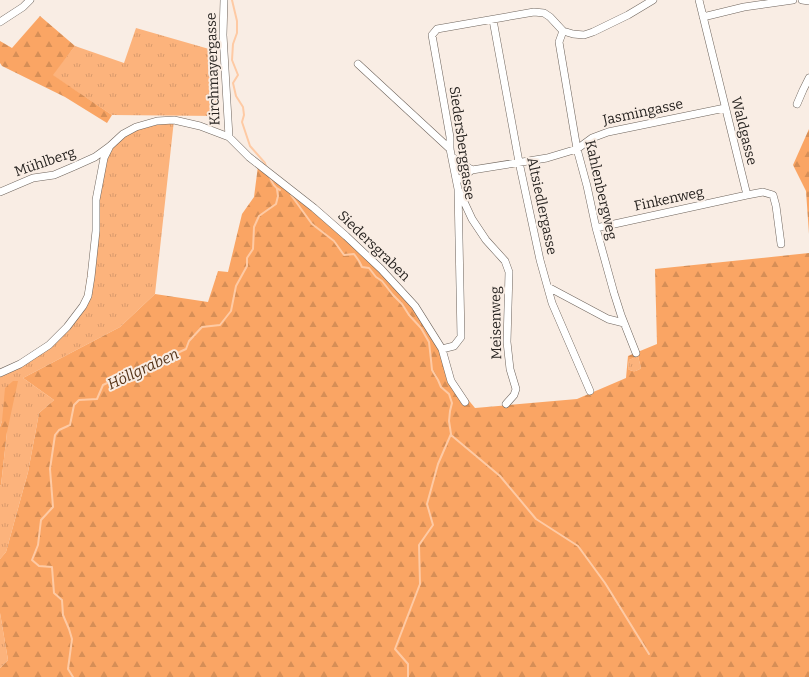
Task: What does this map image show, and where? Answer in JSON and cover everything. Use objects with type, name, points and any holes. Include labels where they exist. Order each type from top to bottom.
[{"type":"street","points":[[0,22],[23,7],[30,0]]},
{"type":"street","name":"Kirchmayergasse","points":[[224,0],[223,35],[229,137]]},
{"type":"street","points":[[493,20],[534,12],[544,13],[550,17],[563,31],[584,35],[628,15],[653,0]]},
{"type":"street","name":"Waldgasse","points":[[699,0],[747,195]]},
{"type":"street","points":[[703,17],[744,6],[793,0]]},
{"type":"street","points":[[802,0],[809,1]]},
{"type":"street","name":"Siedersberggasse","points":[[442,349],[454,346],[461,337],[457,185],[432,35],[437,28],[493,20]]},
{"type":"street","name":"Altsiedlergasse","points":[[493,20],[518,162],[540,260],[552,303],[590,391]]},
{"type":"street","name":"Kahlenbergweg","points":[[563,31],[559,42],[577,149],[596,228],[614,293],[636,353]]},
{"type":"street","points":[[358,64],[450,149]]},
{"type":"street","points":[[797,104],[802,90],[809,78]]},
{"type":"street","name":"Jasmingasse","points":[[457,185],[472,170],[547,158],[577,149],[592,138],[608,132],[725,108]]},
{"type":"street","name":"Mühlberg","points":[[0,192],[33,178],[54,175],[95,157],[123,134],[136,127],[157,121],[174,120],[200,126],[229,137]]},
{"type":"street","name":"Siedersgraben","points":[[229,137],[249,157],[314,208],[346,236],[381,269],[415,306],[442,349],[451,381],[465,402]]},
{"type":"street","points":[[0,373],[20,364],[49,345],[67,327],[84,306],[88,296],[91,277],[96,231],[96,200],[104,158],[110,146]]},
{"type":"street","points":[[452,157],[472,170]]},
{"type":"street","name":"Meisenweg","points":[[457,185],[472,219],[486,240],[504,261],[509,272],[507,342],[510,369],[516,389],[514,396],[506,404]]},
{"type":"street","points":[[747,195],[763,192],[773,196],[776,206],[781,244]]},
{"type":"street","name":"Finkenweg","points":[[596,228],[747,195]]},
{"type":"street","points":[[548,287],[608,319],[624,323]]},
{"type":"green space","points":[[40,16],[75,46],[53,75],[112,115],[107,123],[65,97],[2,66],[0,63],[0,41],[12,48]]},
{"type":"green space","points":[[136,28],[216,51],[217,116],[112,115],[52,75],[75,46],[124,63]]},
{"type":"green space","points":[[174,120],[155,294],[120,327],[23,378],[54,400],[39,413],[28,472],[6,552],[0,559],[0,486],[7,432],[2,421],[0,427],[0,373],[29,359],[67,327],[83,306],[104,158],[123,134]]},
{"type":"green space","points":[[809,129],[809,234],[806,191],[793,165]]},
{"type":"green space","points":[[258,166],[331,223],[413,305],[439,348],[452,380],[475,408],[577,399],[626,378],[628,356],[657,344],[655,269],[809,253],[809,677],[0,677],[0,668],[8,660],[0,613],[0,559],[6,552],[28,472],[39,413],[54,400],[23,378],[120,327],[155,294],[208,302],[218,271],[228,272],[242,214],[254,197]],"holes":[[[638,356],[641,368],[631,371],[628,369],[629,360]]]},
{"type":"green space","points":[[638,356],[641,368],[631,371],[628,369],[629,360]]},
{"type":"green space","points":[[13,381],[18,381],[7,432],[0,486],[0,427],[2,421],[5,388]]},
{"type":"green space","points":[[0,613],[8,660],[0,668]]},
{"type":"waterway","name":"Siedersgraben","points":[[232,0],[237,21],[237,33],[233,44],[232,60],[238,75],[233,83],[236,96],[243,107],[244,115],[242,122],[250,146],[265,163],[266,167]]},
{"type":"waterway","name":"Siedersgraben","points":[[269,175],[274,186],[280,190]]},
{"type":"waterway","name":"Höllgraben","points":[[73,677],[68,669],[72,639],[63,615],[62,600],[54,593],[52,567],[39,566],[32,560],[38,545],[41,520],[53,507],[50,469],[55,435],[59,430],[70,425],[74,405],[79,400],[97,399],[103,385],[186,349],[189,341],[202,327],[220,325],[231,311],[236,286],[247,266],[247,258],[253,249],[254,227],[259,216],[276,204],[278,196],[277,189]]},
{"type":"waterway","name":"Siedersgraben","points":[[291,195],[312,224],[334,241],[344,255],[354,254],[362,267],[369,268],[402,304],[409,315],[421,328],[429,342],[432,370],[441,387],[449,394],[452,403],[449,421],[451,434],[438,464],[427,504],[433,525],[419,545],[420,584],[395,649],[408,664],[408,677]]},
{"type":"waterway","points":[[451,435],[500,476],[536,519],[578,546],[605,583],[649,654]]}]
